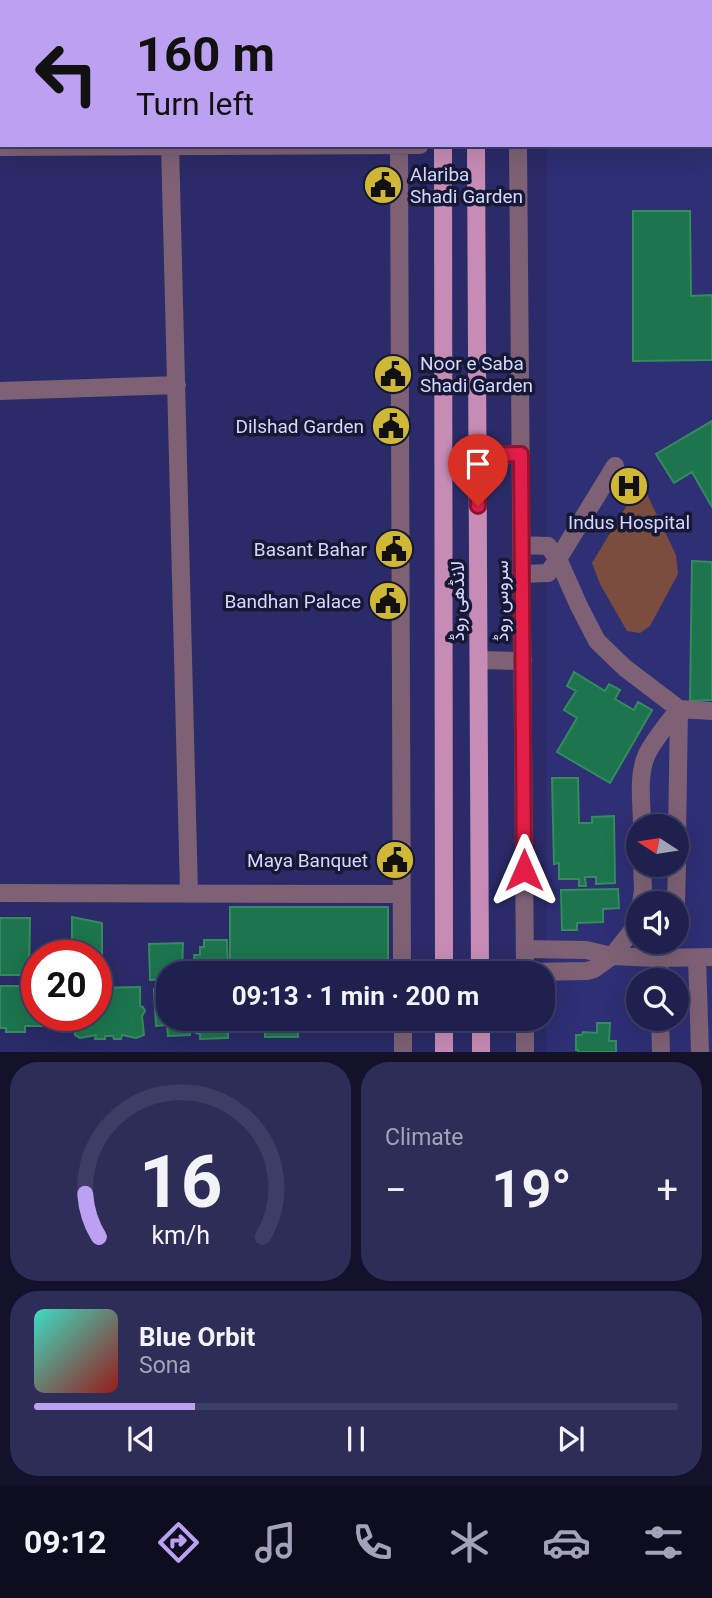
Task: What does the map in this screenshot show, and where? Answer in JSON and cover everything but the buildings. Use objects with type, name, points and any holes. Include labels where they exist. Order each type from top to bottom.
[{"type":"main road","name":"لانڈھی روڈ","points":[[443,147],[444,961]]},
{"type":"main road","name":"لانڈھی روڈ","points":[[476,147],[480,961]]},
{"type":"main road","points":[[444,1031],[444,1052]]},
{"type":"main road","points":[[481,1031],[481,1052]]},
{"type":"street","points":[[0,148],[85,147]]},
{"type":"street","points":[[170,147],[189,893]]},
{"type":"street","points":[[399,147],[402,961]]},
{"type":"street","name":"سروس روڈ","points":[[518,147],[525,961]]},
{"type":"street","points":[[0,391],[177,385]]},
{"type":"street","points":[[478,455],[521,454]]},
{"type":"street","points":[[522,574],[548,573],[615,466]]},
{"type":"street","points":[[522,545],[548,546],[558,559],[597,641],[625,667],[679,709],[712,711]]},
{"type":"street","points":[[479,660],[523,661]]},
{"type":"street","points":[[642,814],[642,769],[647,755],[679,709]]},
{"type":"street","points":[[677,814],[679,709]]},
{"type":"street","points":[[0,893],[401,894]]},
{"type":"street","points":[[555,972],[594,969],[612,957],[626,939]]},
{"type":"street","points":[[525,949],[586,950],[612,957],[656,954]]},
{"type":"street","points":[[679,954],[705,957],[700,1052]]},
{"type":"street","points":[[403,1031],[403,1052]]},
{"type":"street","points":[[525,1031],[525,1052]]},
{"type":"street","points":[[660,1031],[661,1052]]},
{"type":"shaded area","name":"Indus Hospital","points":[[547,147],[712,147],[712,1052],[546,1052],[546,1031],[555,1031],[555,961],[546,961]]},
{"type":"shaded area","points":[[646,492],[676,555],[678,574],[650,626],[640,633],[627,631],[600,584],[592,563],[633,495]]},
{"type":"place","name":"Alariba Shadi Garden","points":[[383,185]]},
{"type":"place","name":"Noor e Saba Shadi Garden","points":[[393,374]]},
{"type":"place","name":"Dilshad Garden","points":[[391,426]]},
{"type":"place","name":"Indus Hospital","points":[[629,486]]},
{"type":"place","name":"Basant Bahar","points":[[394,549]]},
{"type":"place","name":"Bandhan Palace","points":[[388,601]]},
{"type":"place","name":"Maya Banquet","points":[[395,860]]},
{"type":"route","points":[[478,506],[478,455],[521,454],[524,870]]}]
